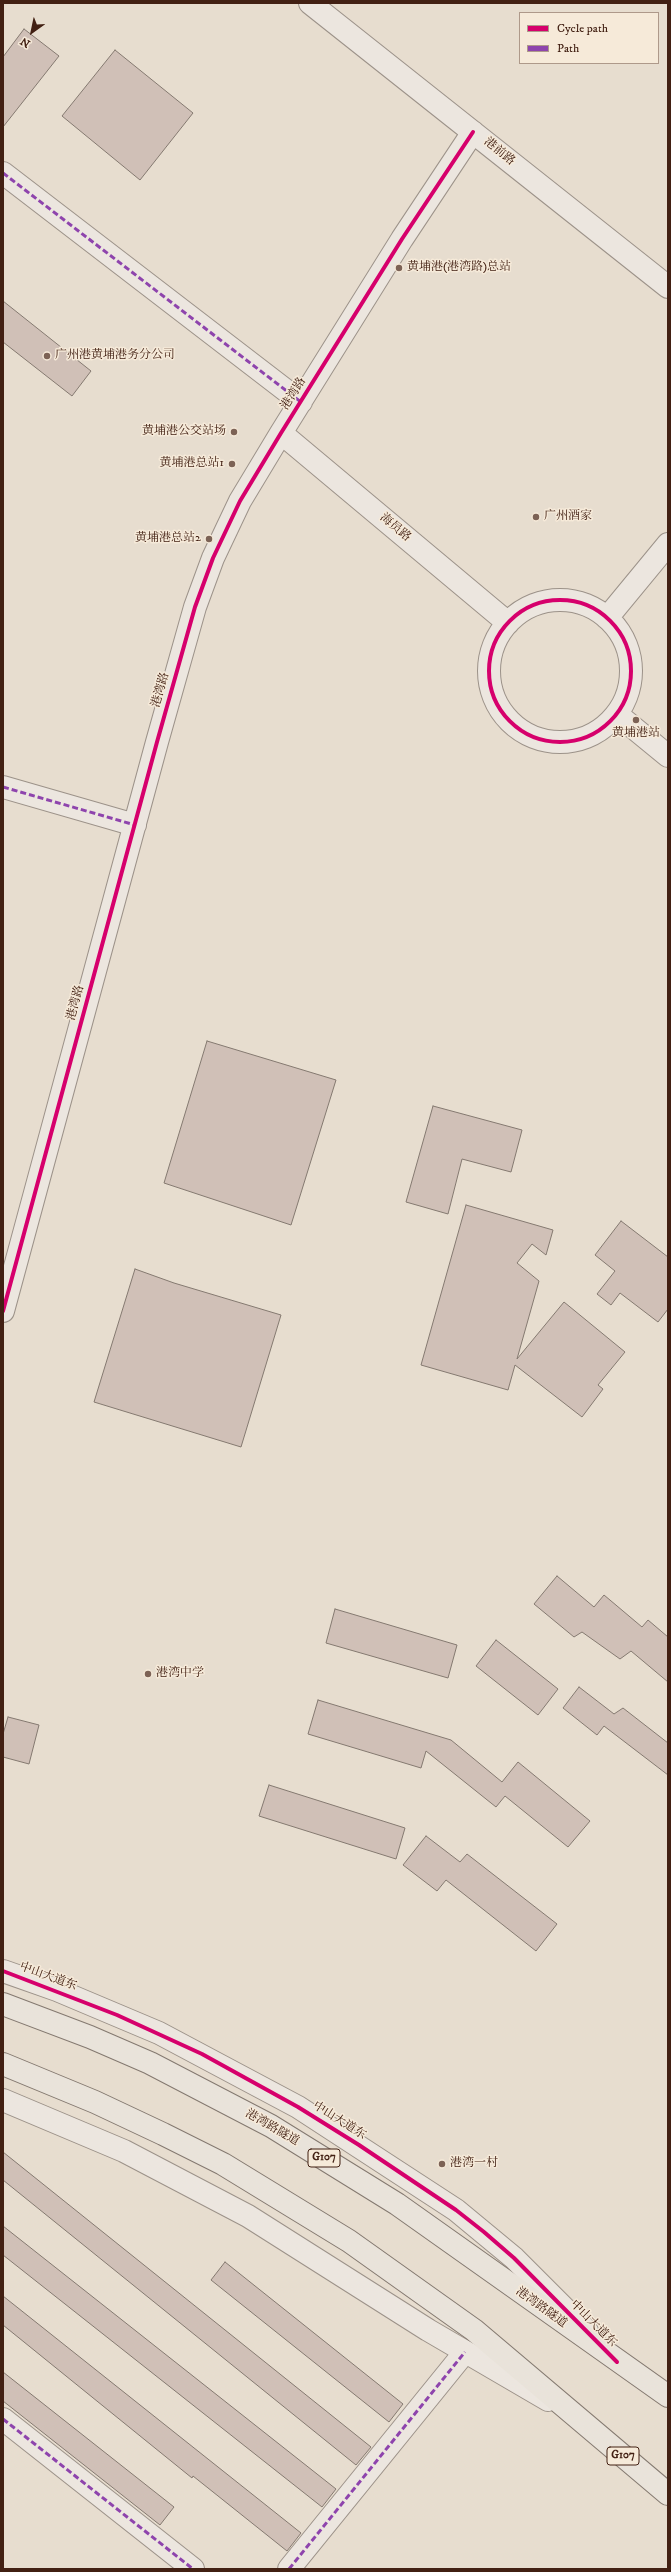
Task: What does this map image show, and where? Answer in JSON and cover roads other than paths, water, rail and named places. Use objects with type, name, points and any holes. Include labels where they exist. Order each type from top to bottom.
[{"type":"highway","name":"港湾路隧道","points":[[3,2004],[90,2037],[150,2063],[271,2126],[397,2204],[617,2362]]},
{"type":"highway","name":"G107","points":[[3,2064],[95,2102],[223,2164],[349,2241],[437,2303],[496,2348],[668,2494]]},
{"type":"highway","name":"中山大道东","points":[[617,2362],[668,2396]]},
{"type":"street","name":"港前路","points":[[310,3],[668,287]]},
{"type":"street","name":"港湾路","points":[[3,1311],[134,825],[198,600],[219,544],[240,502],[281,434],[402,239],[473,132]]},
{"type":"street","points":[[3,173],[301,402]]},
{"type":"street","name":"海员路","points":[[281,434],[508,622]]},
{"type":"street","points":[[607,618],[668,544]]},
{"type":"street","points":[[557,599],[581,602],[607,618],[619,630],[630,652],[632,675],[627,698],[618,715],[597,733],[575,742],[552,742],[529,736],[510,722],[496,704],[489,681],[490,657],[498,635],[508,622],[517,614],[534,604],[557,599]]},
{"type":"street","points":[[618,715],[668,756]]},
{"type":"street","points":[[3,787],[134,825]]},
{"type":"street","name":"中山大道东","points":[[3,1971],[65,1993],[184,2045],[271,2091],[359,2145],[456,2210],[484,2232],[514,2258],[617,2362]]},
{"type":"street","points":[[3,2100],[124,2151],[248,2216],[466,2352],[578,2418]]},
{"type":"street","points":[[289,2569],[466,2352]]},
{"type":"street","points":[[3,2419],[193,2569]]},
{"type":"place","name":"黄埔港(港湾路)总站","points":[[399,268]]},
{"type":"place","name":"广州港黄埔港务分公司","points":[[47,356]]},
{"type":"place","name":"黄埔港公交站场","points":[[234,432]]},
{"type":"place","name":"黄埔港总站1","points":[[232,464]]},
{"type":"place","name":"广州酒家","points":[[536,517]]},
{"type":"place","name":"黄埔港总站2","points":[[209,539]]},
{"type":"place","name":"黄埔港站","points":[[636,720]]},
{"type":"place","name":"港湾中学","points":[[148,1674]]},
{"type":"place","name":"港湾一村","points":[[442,2164]]}]
